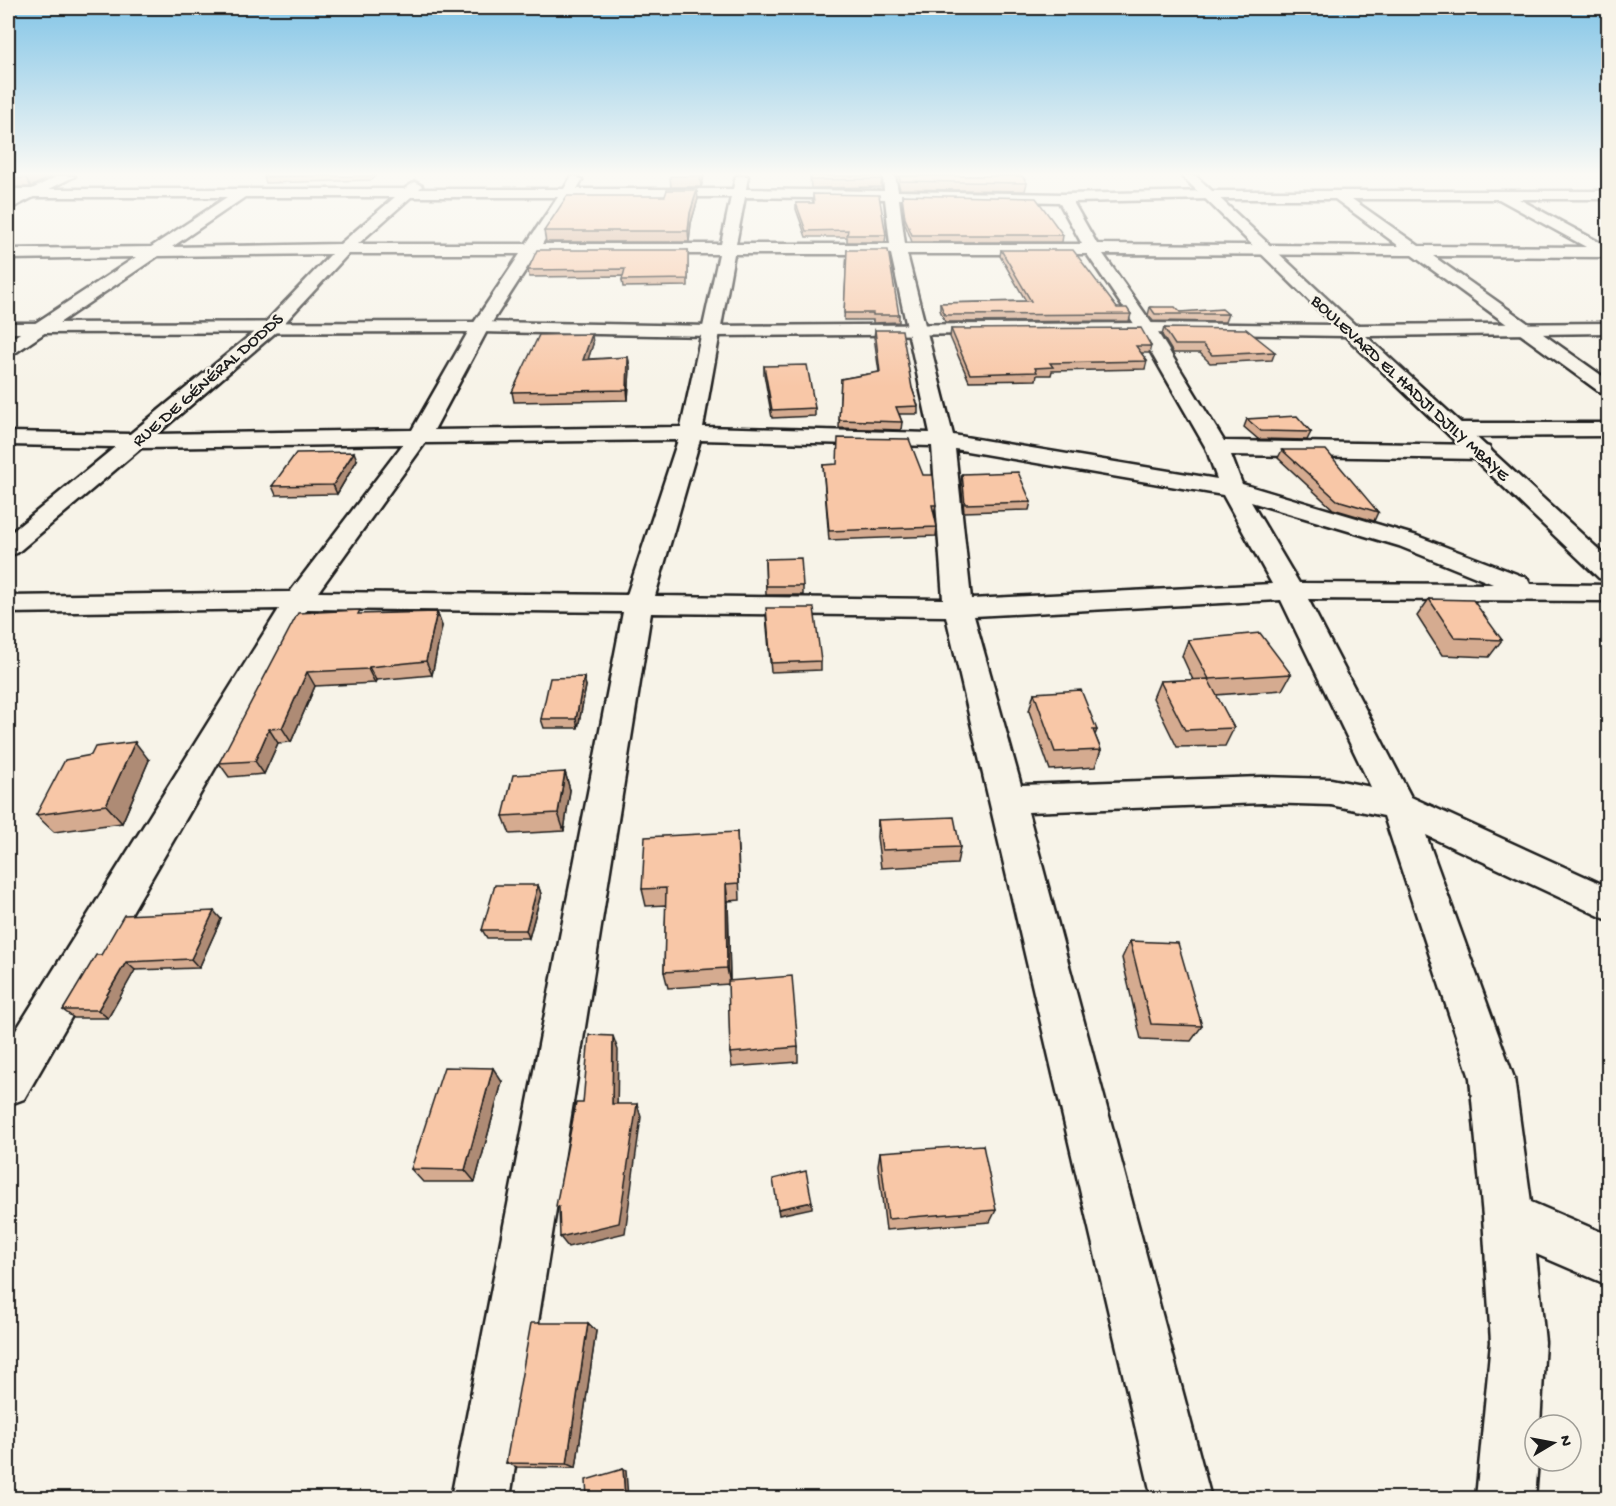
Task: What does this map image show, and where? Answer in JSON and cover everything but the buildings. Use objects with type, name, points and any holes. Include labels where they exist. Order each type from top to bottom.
[{"type":"street","points":[[8,349],[43,328],[162,246]]},
{"type":"street","name":"RUE DE GÉNÉRAL DODDS","points":[[8,548],[270,328],[347,246]]},
{"type":"street","points":[[8,1083],[298,600],[419,437],[480,327],[532,246]]},
{"type":"street","points":[[481,1498],[638,605],[691,433],[729,246]]},
{"type":"street","points":[[898,246],[943,440],[958,608],[1181,1498]]},
{"type":"street","points":[[1091,246],[1146,328],[1217,448],[1232,489],[1290,591],[1398,806],[1492,1078],[1508,1217],[1518,1342],[1506,1498]]},
{"type":"street","name":"BOULEVARD EL HADJI DJILY MBAYE","points":[[1262,246],[1608,572]]},
{"type":"street","points":[[1411,246],[1608,389]]},
{"type":"street","points":[[8,254],[344,249],[1607,252]]},
{"type":"street","points":[[8,328],[480,327],[711,331],[1146,328],[1350,331],[1608,328]]},
{"type":"street","points":[[1457,430],[1608,430]]},
{"type":"street","points":[[8,438],[136,441],[691,433],[943,440],[1232,489],[1408,541],[1535,591]]},
{"type":"street","points":[[1217,448],[1481,452]]},
{"type":"street","points":[[8,604],[298,600],[958,608],[1290,591],[1608,592]]},
{"type":"street","points":[[1007,799],[1262,790],[1331,792],[1398,806],[1608,904]]},
{"type":"street","points":[[1508,1217],[1608,1260]]}]
